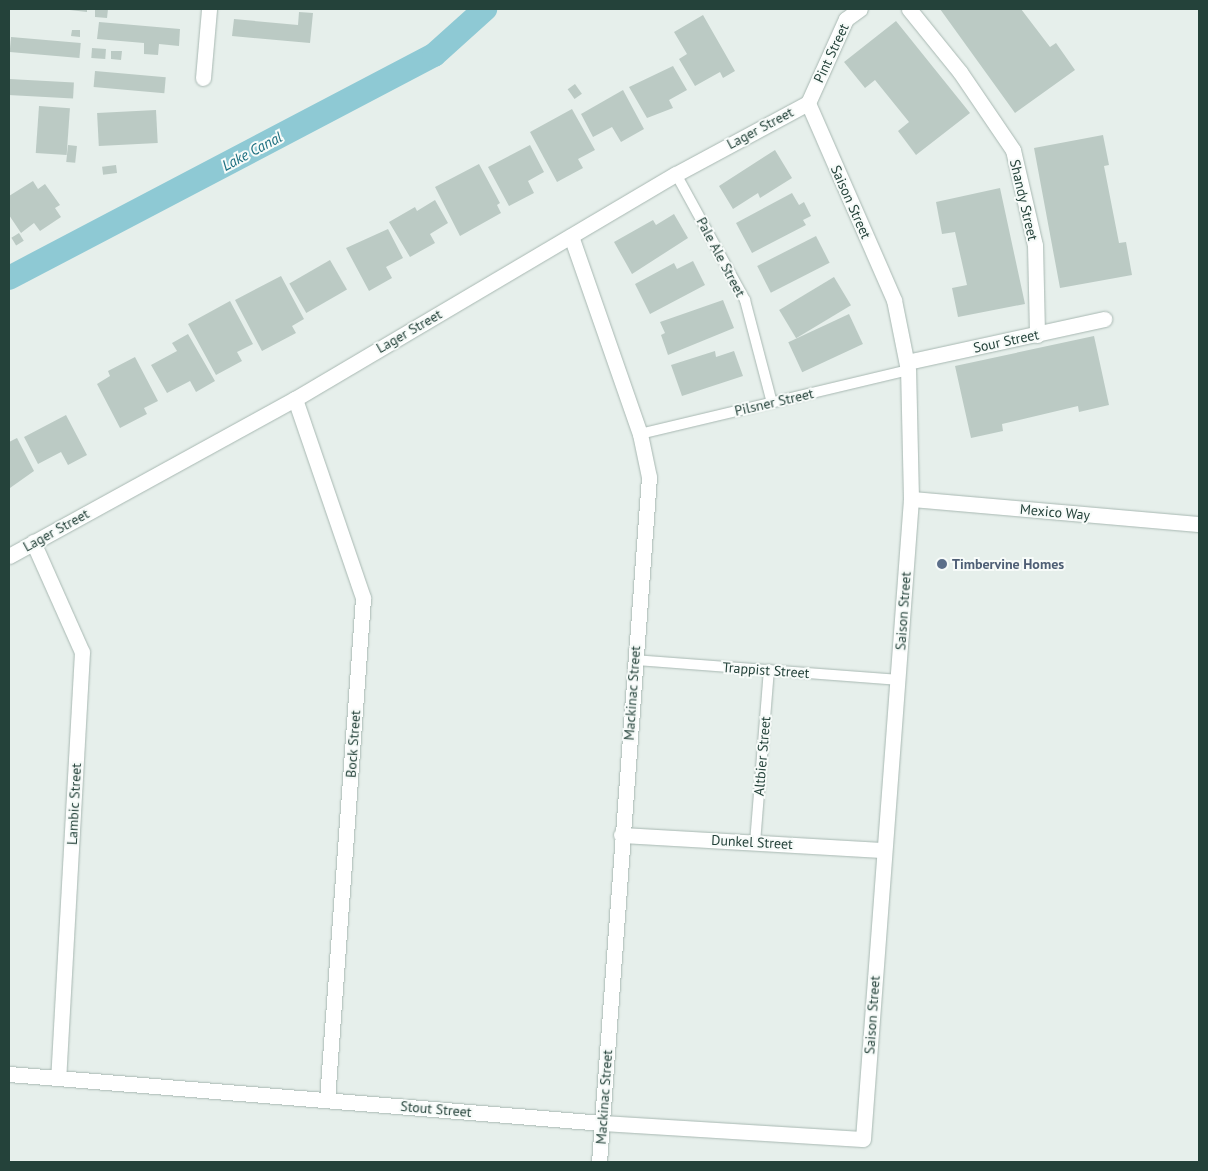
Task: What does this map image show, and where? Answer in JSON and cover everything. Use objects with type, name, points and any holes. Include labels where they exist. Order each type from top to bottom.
[{"type":"street","points":[[203,78],[209,9]]},
{"type":"street","name":"Pint Street","points":[[808,103],[846,19],[860,9]]},
{"type":"street","name":"Shandy Street","points":[[909,9],[960,72],[1013,150],[1035,245],[1037,334]]},
{"type":"street","name":"Lager Street","points":[[9,556],[295,399],[676,174],[808,103]]},
{"type":"street","name":"Saison Street","points":[[808,103],[894,300],[908,366],[911,499],[883,850],[863,1138]]},
{"type":"street","name":"Mackinac Street","points":[[571,236],[640,434],[649,477],[621,835],[599,1162]]},
{"type":"street","name":"Sour Street","points":[[908,366],[1037,334],[1104,320]]},
{"type":"street","name":"Bock Street","points":[[295,399],[363,598],[327,1100]]},
{"type":"street","name":"Mexico Way","points":[[911,499],[1199,524]]},
{"type":"street","name":"Lambic Street","points":[[33,542],[82,652],[58,1077]]},
{"type":"street","name":"Dunkel Street","points":[[621,835],[883,850]]},
{"type":"street","name":"Stout Street","points":[[9,1074],[602,1123],[863,1138]]},
{"type":"lane","name":"Pale Ale Street","points":[[676,174],[745,300],[772,403]]},
{"type":"lane","name":"Pilsner Street","points":[[640,434],[772,403],[908,366]]},
{"type":"lane","name":"Trappist Street","points":[[635,660],[898,680]]},
{"type":"lane","name":"Altbier Street","points":[[755,842],[769,670]]},
{"type":"building","points":[[61,9],[87,9],[87,12]]},
{"type":"building","points":[[95,9],[108,9],[107,18],[95,17]]},
{"type":"building","points":[[940,9],[1021,9],[1050,47],[1056,43],[1075,70],[1015,113]]},
{"type":"building","points":[[299,12],[313,13],[310,43],[232,36],[234,19],[298,25]]},
{"type":"building","points":[[703,15],[735,71],[723,78],[720,72],[695,86],[679,59],[687,54],[674,32]]},
{"type":"building","points":[[896,21],[970,113],[916,155],[898,131],[909,122],[875,80],[865,88],[844,62]]},
{"type":"building","points":[[99,22],[180,29],[179,46],[159,44],[158,55],[144,54],[144,43],[97,39]]},
{"type":"building","points":[[72,30],[80,30],[80,37],[71,36]]},
{"type":"building","points":[[11,37],[81,43],[79,58],[10,52]]},
{"type":"building","points":[[92,48],[106,49],[105,59],[91,58]]},
{"type":"building","points":[[111,51],[122,51],[121,60],[111,59]]},
{"type":"building","points":[[673,66],[687,90],[669,100],[673,108],[647,118],[629,87]]},
{"type":"building","points":[[95,71],[166,77],[164,93],[94,87]]},
{"type":"building","points":[[9,79],[74,82],[73,98],[9,95]]},
{"type":"building","points":[[575,84],[582,94],[575,99],[568,89]]},
{"type":"building","points":[[623,90],[644,129],[621,142],[612,127],[593,137],[581,114]]},
{"type":"building","points":[[39,106],[70,108],[67,155],[36,153]]},
{"type":"building","points":[[572,109],[595,150],[578,159],[583,168],[557,182],[530,132]]},
{"type":"building","points":[[156,110],[158,143],[99,146],[97,113]]},
{"type":"building","points":[[1103,135],[1109,165],[1104,166],[1119,243],[1126,242],[1132,275],[1060,288],[1034,148]]},
{"type":"building","points":[[68,145],[77,146],[75,163],[66,162]]},
{"type":"building","points":[[530,145],[544,172],[528,181],[534,193],[509,206],[488,167]]},
{"type":"building","points":[[775,150],[792,178],[760,198],[758,193],[733,209],[719,186]]},
{"type":"building","points":[[479,164],[500,203],[497,205],[501,213],[460,236],[435,187]]},
{"type":"building","points":[[116,165],[117,173],[103,175],[102,167]]},
{"type":"building","points":[[33,181],[38,189],[45,184],[60,205],[55,208],[61,217],[40,231],[34,223],[21,233],[9,215],[9,196]]},
{"type":"building","points":[[1000,188],[1025,304],[958,317],[952,288],[967,285],[955,232],[942,234],[936,202]]},
{"type":"building","points":[[792,193],[799,205],[804,202],[811,216],[803,220],[806,225],[752,253],[736,223]]},
{"type":"building","points":[[435,200],[448,223],[430,234],[435,243],[410,257],[389,222],[415,207],[417,211]]},
{"type":"building","points":[[674,214],[688,238],[632,274],[614,242],[653,220],[656,225]]},
{"type":"building","points":[[388,229],[403,258],[386,267],[392,278],[369,291],[346,248]]},
{"type":"building","points":[[19,233],[24,241],[16,245],[11,238]]},
{"type":"building","points":[[816,236],[830,263],[771,293],[757,266]]},
{"type":"building","points":[[330,260],[347,289],[306,313],[289,284]]},
{"type":"building","points":[[693,261],[705,285],[650,314],[635,284],[674,263],[677,269]]},
{"type":"building","points":[[281,276],[304,319],[292,326],[296,333],[262,351],[235,300]]},
{"type":"building","points":[[834,277],[851,305],[796,338],[779,310]]},
{"type":"building","points":[[723,300],[734,328],[668,355],[661,335],[665,333],[660,322]]},
{"type":"building","points":[[230,301],[253,344],[237,352],[242,361],[216,375],[188,324]]},
{"type":"building","points":[[849,314],[863,344],[802,372],[788,342]]},
{"type":"building","points":[[188,334],[215,381],[196,392],[190,381],[167,393],[151,365],[177,351],[172,343]]},
{"type":"building","points":[[1094,336],[1109,405],[1079,412],[1078,406],[1002,424],[1003,431],[971,438],[955,366]]},
{"type":"building","points":[[715,351],[716,357],[734,351],[743,376],[682,396],[671,365]]},
{"type":"building","points":[[135,357],[158,401],[144,408],[147,414],[120,428],[97,384],[110,376],[108,371]]},
{"type":"building","points":[[66,415],[87,455],[68,465],[61,452],[38,464],[24,437]]},
{"type":"building","points":[[17,438],[34,471],[10,488],[9,442]]},
{"type":"waterway","name":"Lake Canal","points":[[9,278],[434,55],[485,9]]},
{"type":"place","name":"Timbervine Homes","points":[[942,564]]}]
